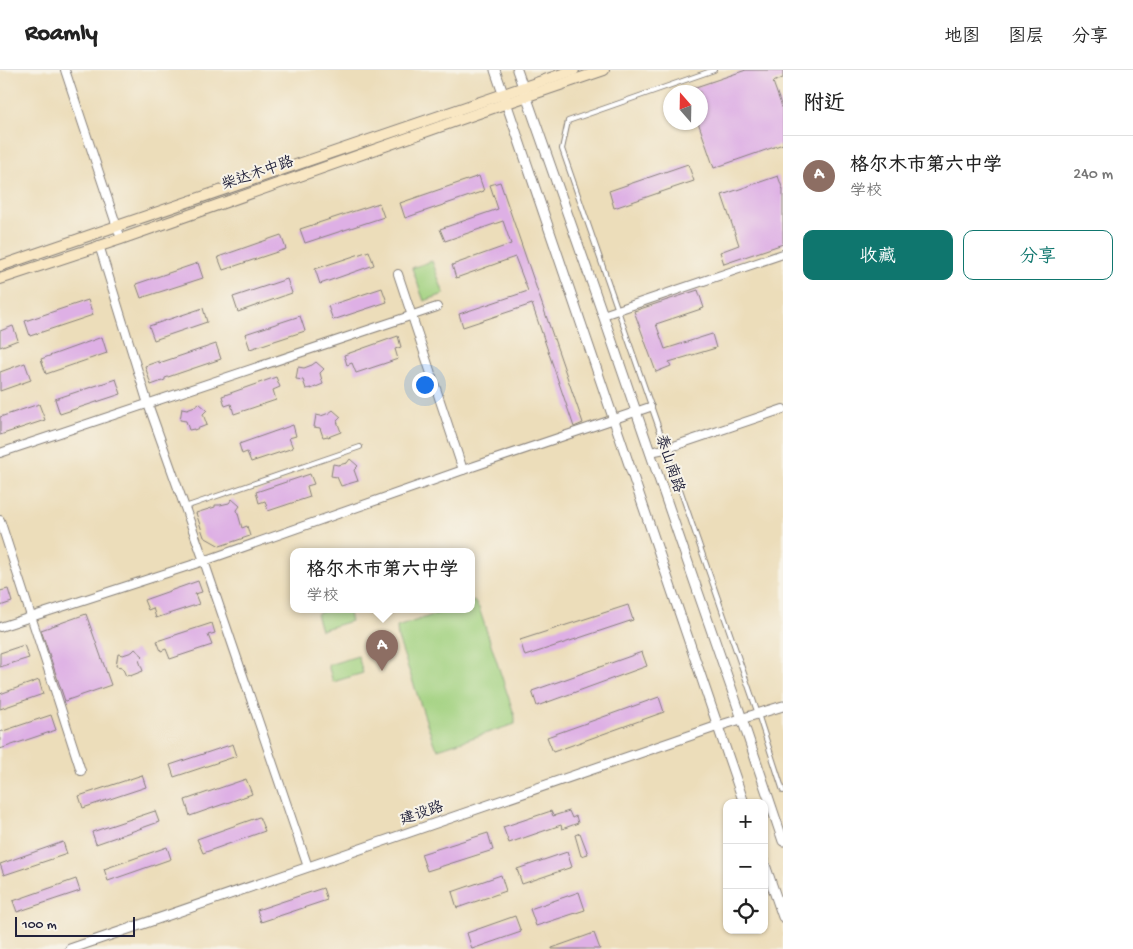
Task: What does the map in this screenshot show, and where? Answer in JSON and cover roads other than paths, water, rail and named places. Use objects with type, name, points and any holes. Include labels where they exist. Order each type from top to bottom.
[{"type":"main road","points":[[525,92],[574,70]]},
{"type":"main road","points":[[525,92],[604,70]]},
{"type":"main road","name":"柴达木中路","points":[[0,266],[525,92]]},
{"type":"main road","name":"柴达木中路","points":[[0,279],[121,239],[505,98]]},
{"type":"street","points":[[65,70],[121,239]]},
{"type":"street","points":[[495,70],[743,799]]},
{"type":"street","name":"泰山南路","points":[[517,70],[783,841]]},
{"type":"street","points":[[99,245],[148,404],[204,561],[308,867]]},
{"type":"street","points":[[603,315],[783,254]]},
{"type":"street","points":[[398,274],[463,470]]},
{"type":"street","points":[[0,453],[437,307]]},
{"type":"street","points":[[0,627],[204,561],[650,407]]},
{"type":"street","points":[[650,452],[665,449],[783,409]]},
{"type":"street","points":[[0,520],[81,771]]},
{"type":"street","name":"建设路","points":[[72,949],[718,726],[783,706]]},
{"type":"street","points":[[768,874],[783,917]]},
{"type":"lane","points":[[714,70],[568,121],[562,149],[783,791]]},
{"type":"lane","points":[[185,507],[360,447]]},
{"type":"place","name":"格尔木市第六中学","points":[[382,671]]}]
